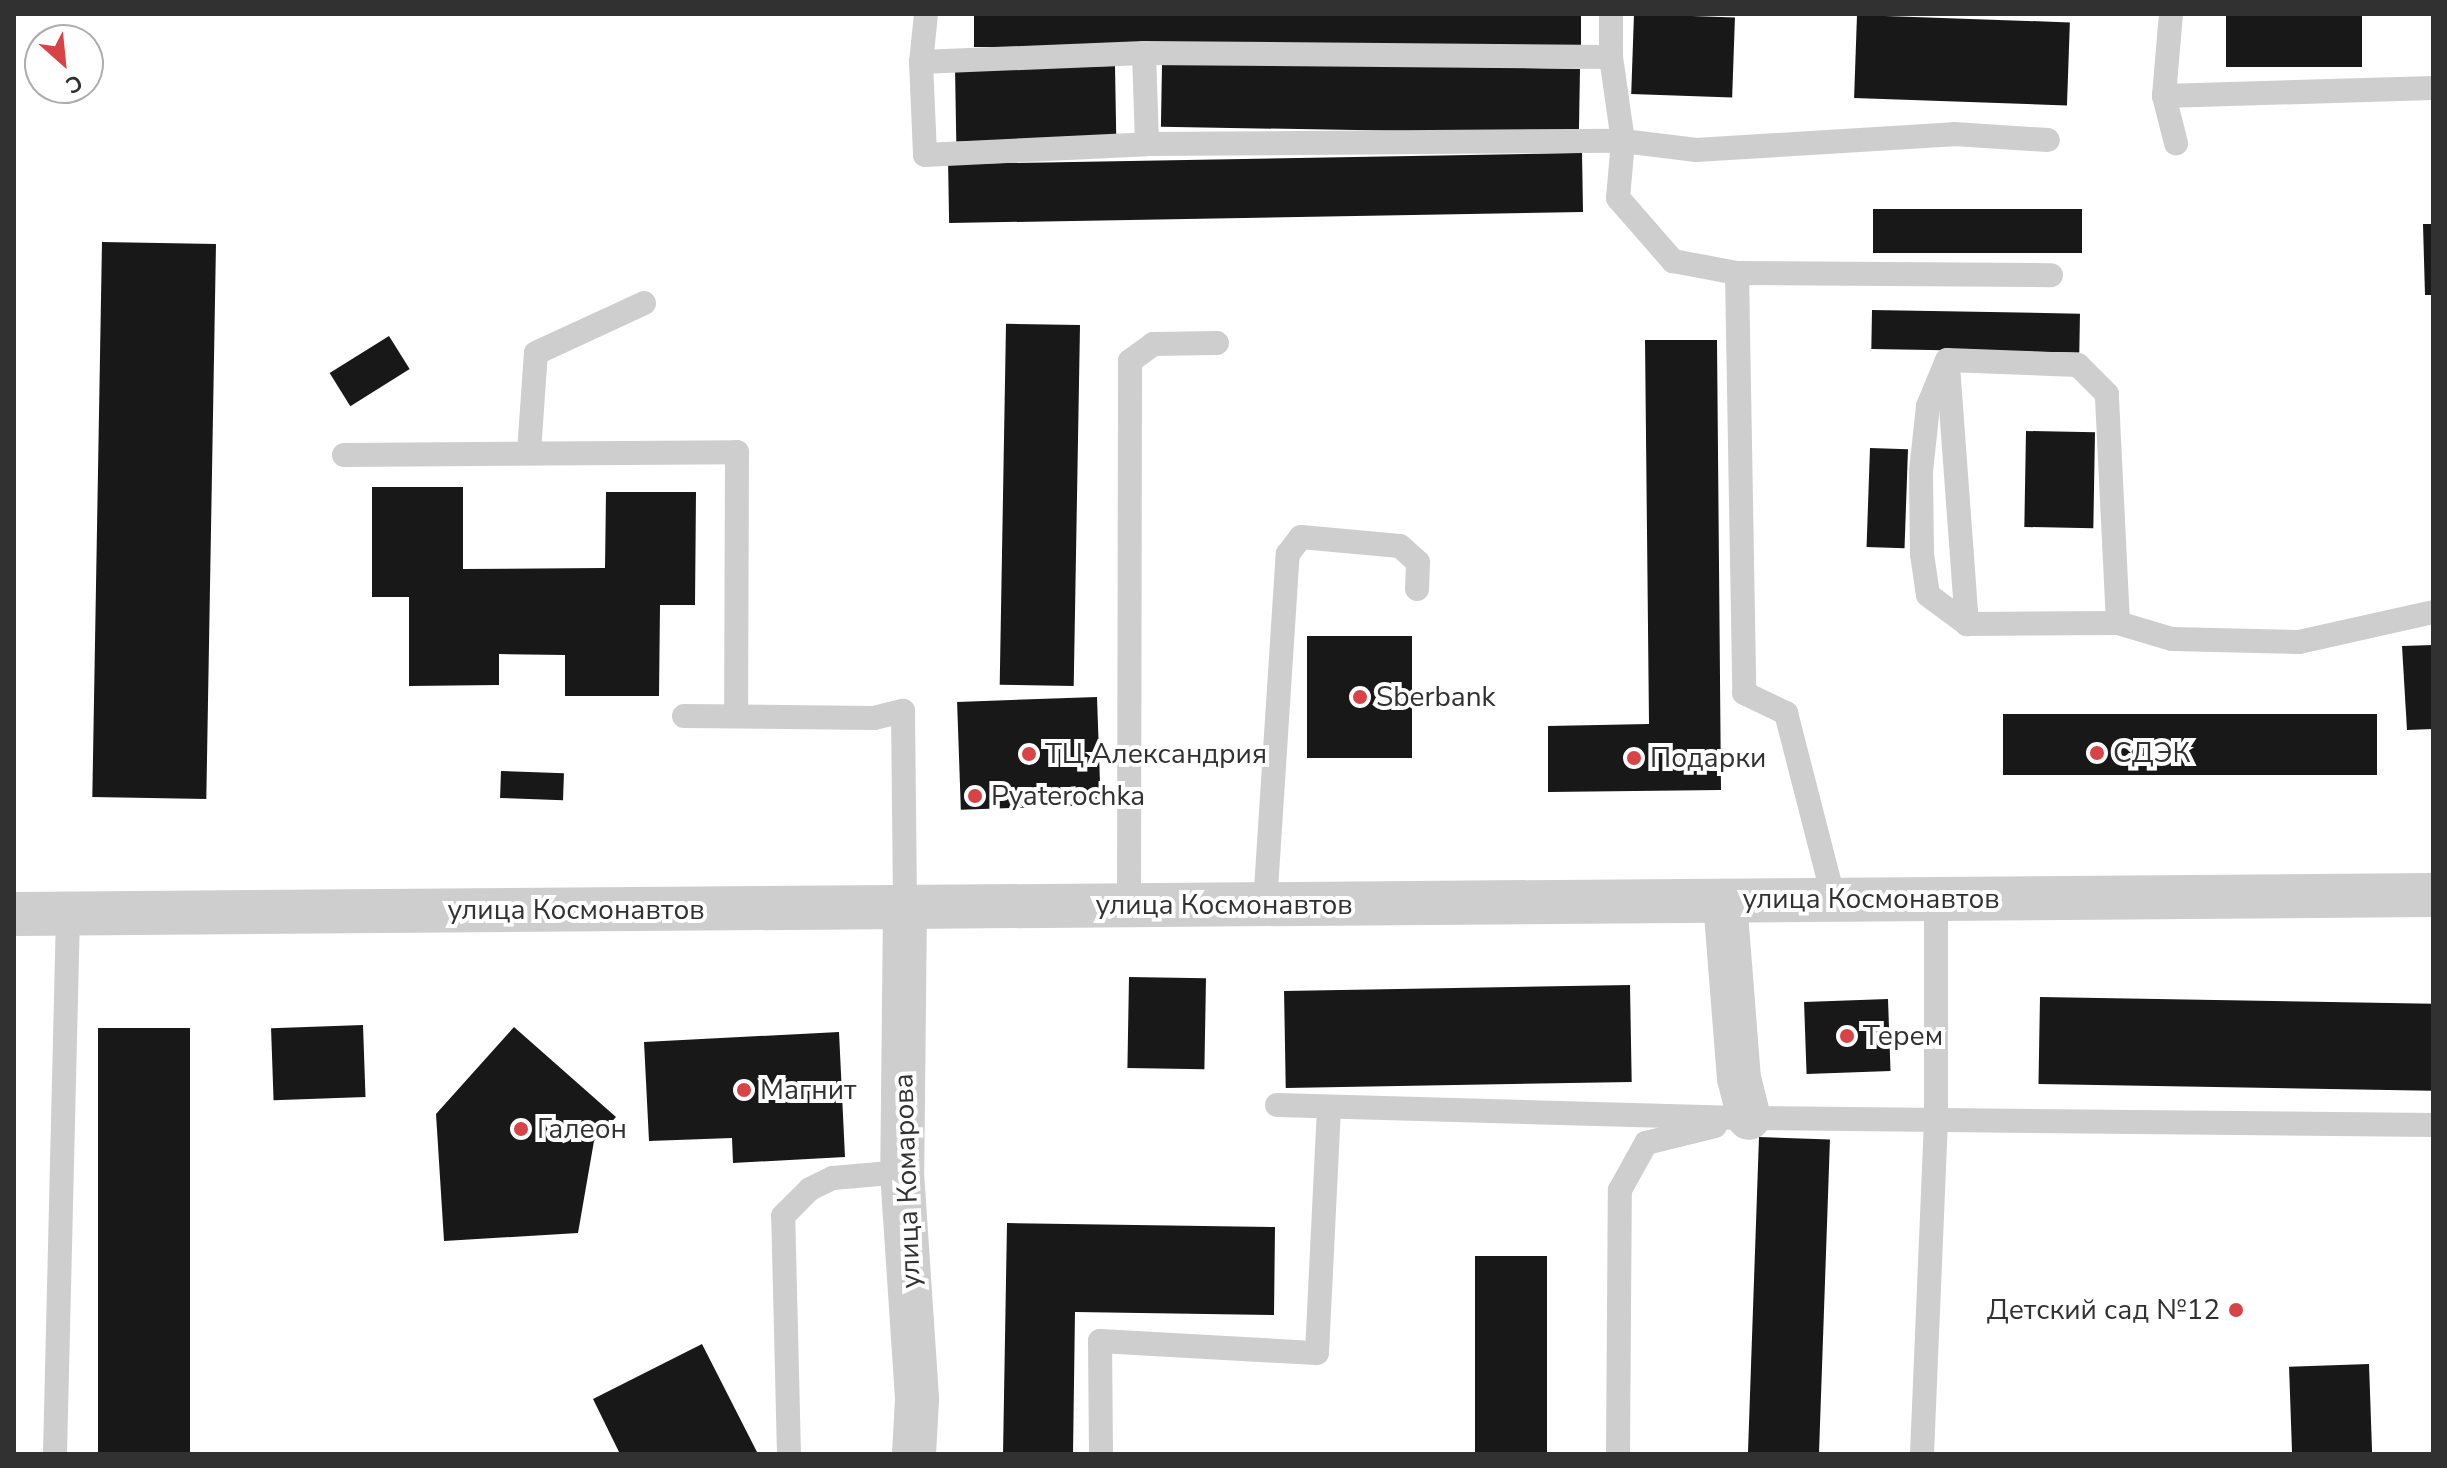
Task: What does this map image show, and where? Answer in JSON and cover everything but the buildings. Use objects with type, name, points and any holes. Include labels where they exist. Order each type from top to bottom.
[{"type":"street","name":"улица Космонавтов","points":[[14,914],[2433,895]]},
{"type":"street","points":[[1725,901],[1739,1078],[1749,1118]]},
{"type":"street","name":"улица Комарова","points":[[905,907],[902,1172],[917,1400],[914,1454]]},
{"type":"lane","points":[[926,14],[921,62],[925,155],[1147,144],[1623,141],[1696,150],[1954,134],[2048,140]]},
{"type":"lane","points":[[1611,14],[1611,57],[1623,141],[1618,198],[1673,261],[1737,273],[2051,275]]},
{"type":"lane","points":[[2171,14],[2164,96],[2176,143]]},
{"type":"lane","points":[[921,62],[1144,53],[1611,57]]},
{"type":"lane","points":[[1144,53],[1147,144]]},
{"type":"lane","points":[[2164,96],[2433,88]]},
{"type":"lane","points":[[1737,273],[1744,693],[1786,713],[1834,900]]},
{"type":"lane","points":[[529,452],[536,353],[644,303]]},
{"type":"lane","points":[[1129,905],[1130,361],[1153,344],[1217,343]]},
{"type":"lane","points":[[1947,360],[2078,365],[2107,394],[2118,623]]},
{"type":"lane","points":[[1947,360],[1928,406],[1921,472],[1922,554],[1928,595],[1967,624],[2118,623],[2172,639],[2299,642],[2433,612]]},
{"type":"lane","points":[[1947,360],[1967,624]]},
{"type":"lane","points":[[344,455],[737,452],[736,715]]},
{"type":"lane","points":[[1265,905],[1288,554],[1301,537],[1400,546],[1418,562],[1417,589]]},
{"type":"lane","points":[[684,716],[874,718],[903,711],[905,907]]},
{"type":"lane","points":[[1922,1454],[1936,1117],[1936,899]]},
{"type":"lane","points":[[55,1454],[68,914]]},
{"type":"lane","points":[[1277,1105],[1329,1109],[1749,1118],[1936,1117],[2433,1125]]},
{"type":"lane","points":[[1101,1454],[1100,1341],[1317,1353],[1329,1109]]},
{"type":"lane","points":[[1618,1454],[1620,1190],[1646,1143],[1749,1118]]},
{"type":"lane","points":[[789,1454],[783,1216],[810,1189],[833,1178],[902,1172]]},
{"type":"place","name":"Sberbank","points":[[1360,697]]},
{"type":"place","name":"СДЭК","points":[[2097,753]]},
{"type":"place","name":"ТЦ Александрия","points":[[1029,754]]},
{"type":"place","name":"Подарки","points":[[1634,758]]},
{"type":"place","name":"Pyaterochka","points":[[975,796]]},
{"type":"place","name":"Терем","points":[[1847,1036]]},
{"type":"place","name":"Магнит","points":[[744,1090]]},
{"type":"place","name":"Галеон","points":[[521,1129]]},
{"type":"place","name":"Детский сад №12","points":[[2236,1310]]}]
